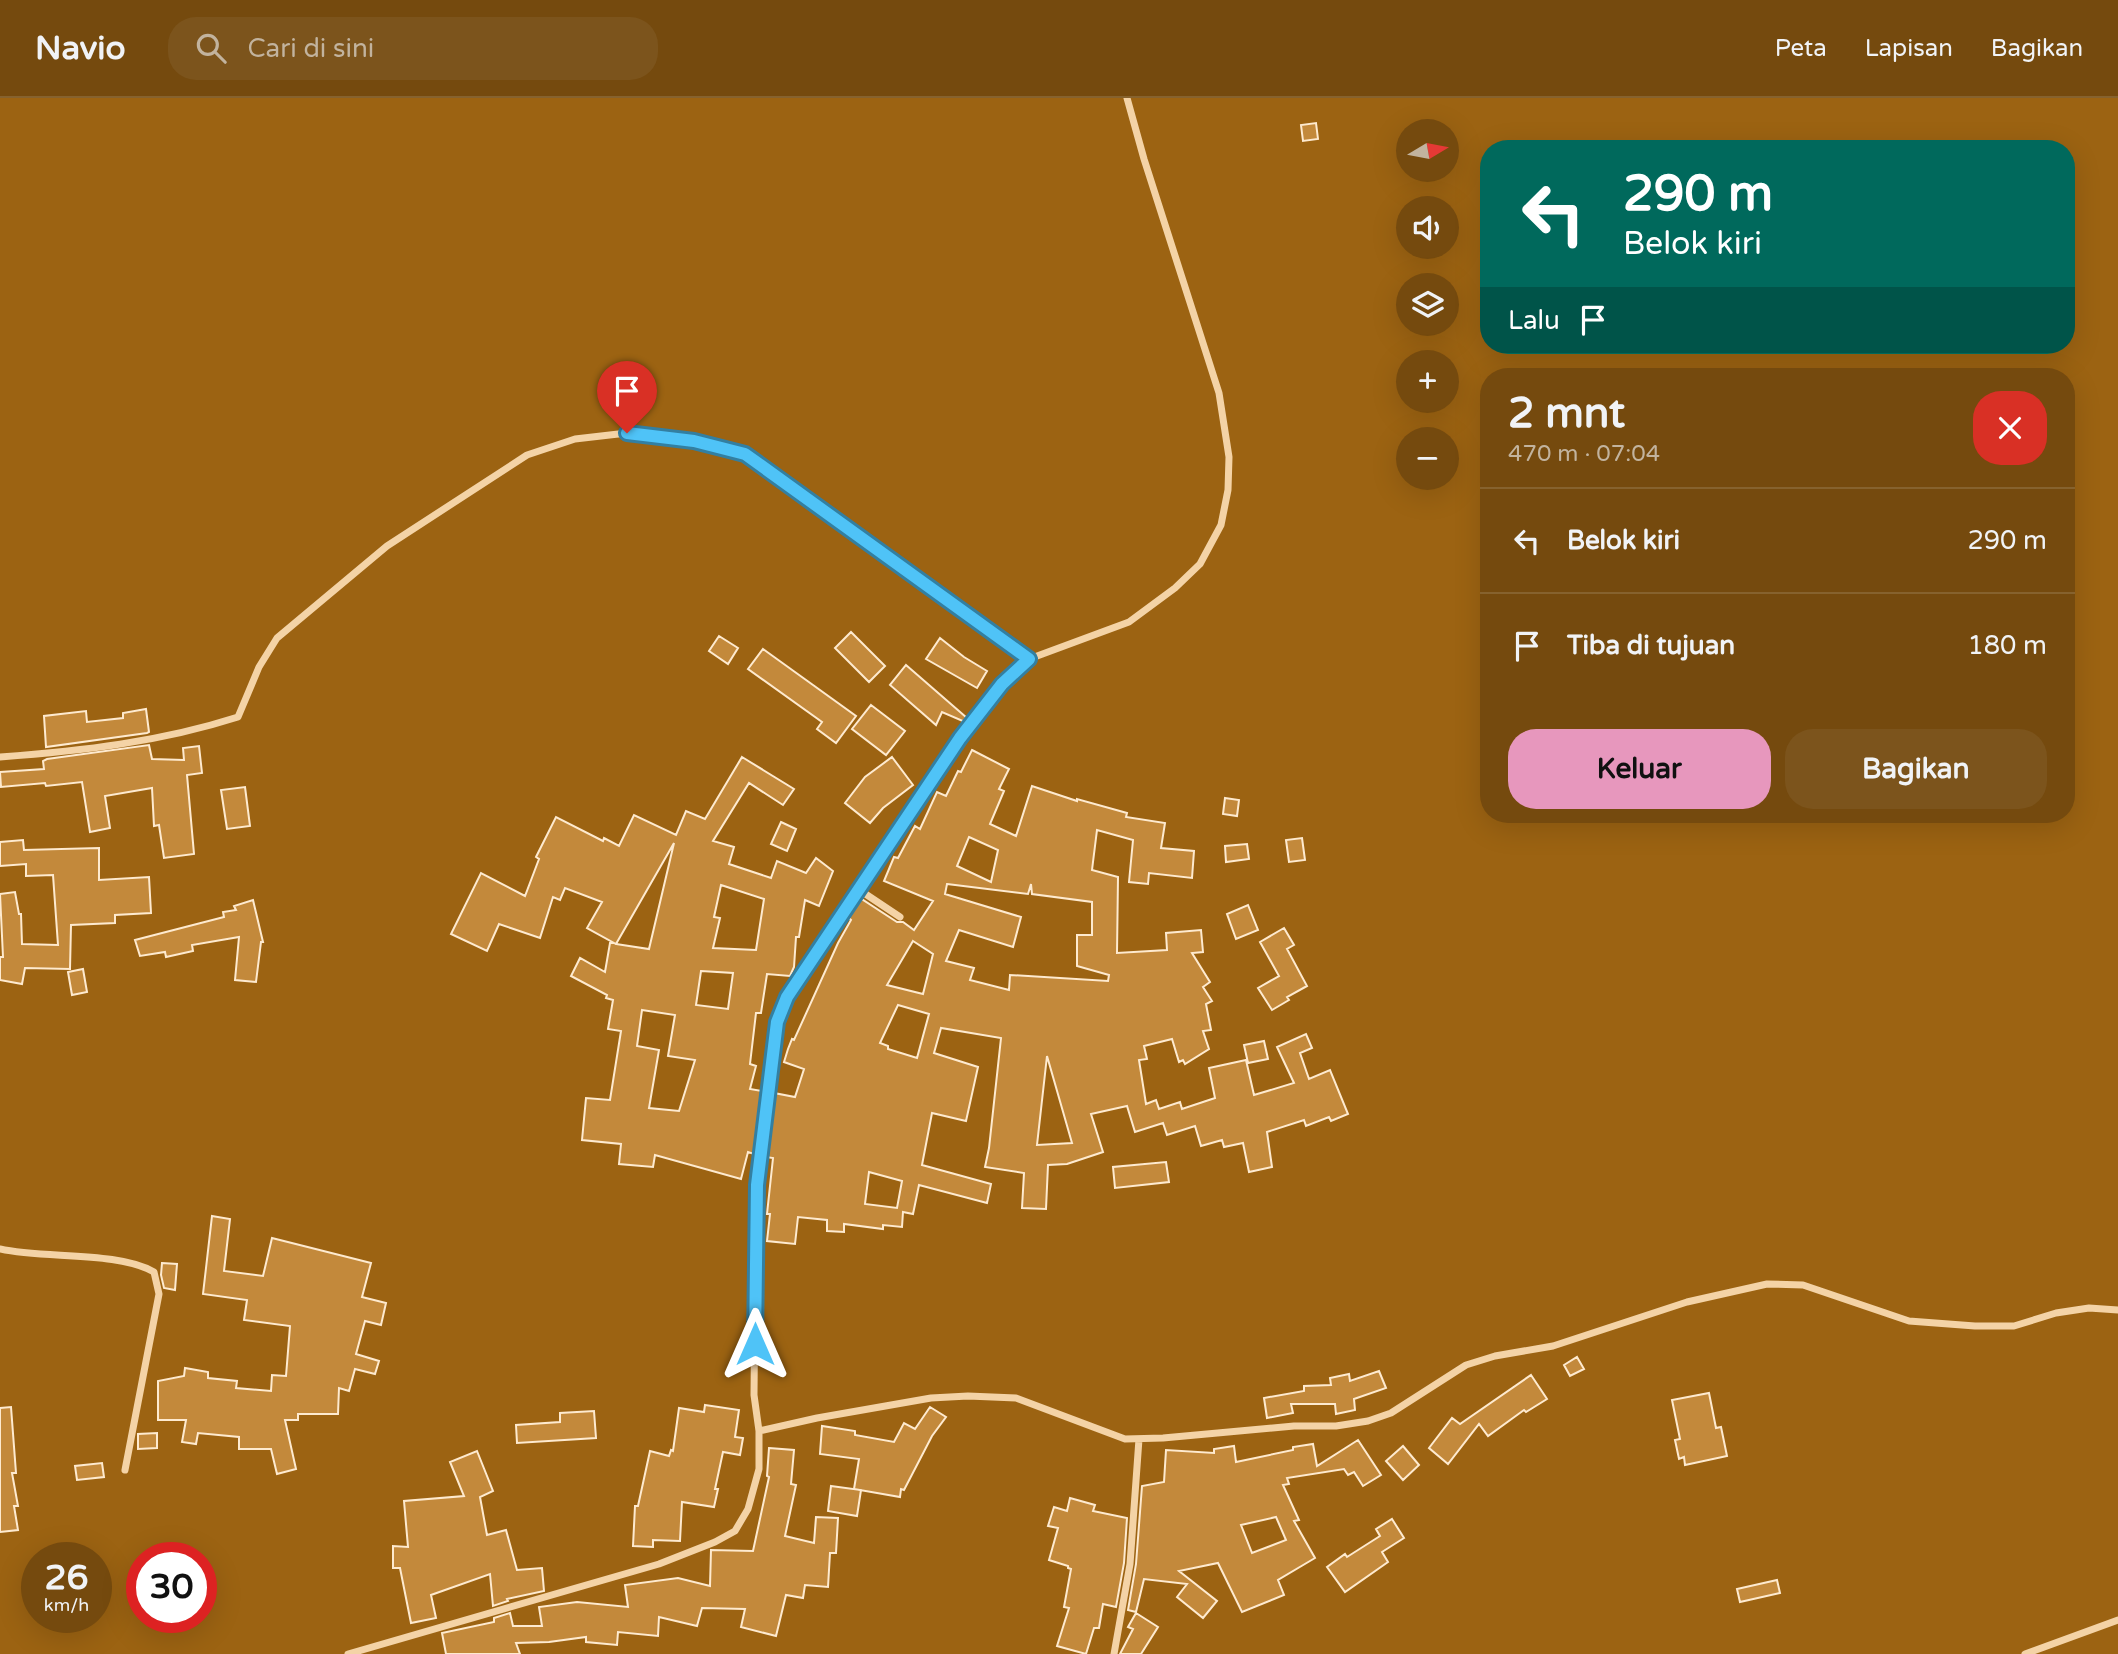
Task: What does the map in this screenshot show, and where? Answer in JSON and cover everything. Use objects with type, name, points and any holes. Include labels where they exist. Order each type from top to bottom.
[{"type":"street","points":[[348,1654],[659,1564],[736,1531],[748,1508],[759,1469],[759,1431],[754,1395],[757,1185],[777,1022],[787,997],[960,738],[1002,684],[1029,659],[1129,622],[1175,588],[1200,564],[1221,525],[1228,490],[1229,457],[1219,393],[1127,98]]},
{"type":"street","points":[[0,757],[82,751],[168,738],[238,718],[259,667],[277,638],[387,546],[527,455],[575,439],[627,433],[694,441],[745,454],[1029,659]]},
{"type":"street","points":[[858,889],[900,917]]},
{"type":"street","points":[[0,1249],[123,1262],[144,1266],[154,1272],[159,1294],[125,1470]]},
{"type":"street","points":[[759,1431],[931,1398],[968,1396],[1016,1398],[1125,1439],[1294,1426],[1336,1426],[1368,1421],[1391,1413],[1476,1362],[1564,1342],[1687,1302],[1768,1284],[1803,1285],[1909,1321],[1935,1323],[2014,1326],[2067,1311],[2089,1308],[2118,1310]]},
{"type":"street","points":[[1114,1654],[1130,1564],[1139,1439]]},
{"type":"street","points":[[2025,1654],[2118,1620]]},
{"type":"building","points":[[1316,123],[1318,139],[1303,141],[1301,125]]},
{"type":"building","points":[[851,632],[885,666],[869,682],[835,648]]},
{"type":"building","points":[[719,636],[738,648],[728,664],[709,651]]},
{"type":"building","points":[[940,638],[987,671],[977,688],[926,659]]},
{"type":"building","points":[[763,649],[856,716],[836,743],[817,729],[822,722],[748,669]]},
{"type":"building","points":[[906,665],[967,718],[965,722],[942,712],[936,725],[890,685]]},
{"type":"building","points":[[871,705],[905,731],[886,755],[852,729]]},
{"type":"building","points":[[146,709],[147,733],[46,747],[44,716],[86,711],[87,722],[123,718],[123,713]]},
{"type":"building","points":[[149,745],[152,759],[184,760],[183,748],[199,746],[202,773],[187,775],[194,854],[164,858],[159,825],[154,826],[152,788],[105,796],[110,828],[90,832],[82,782],[1,787],[0,772],[44,769],[43,761],[47,759]]},
{"type":"building","points":[[972,750],[1009,769],[999,789],[1004,791],[990,824],[1016,836],[1032,786],[1077,801],[1127,813],[1126,817],[1165,823],[1161,848],[1194,851],[1192,878],[1149,873],[1148,884],[1129,882],[1133,840],[1097,830],[1092,870],[1118,877],[1117,953],[1167,950],[1166,933],[1201,930],[1203,952],[1192,953],[1210,982],[1203,987],[1212,1001],[1206,1004],[1211,1030],[1203,1031],[1209,1049],[1185,1064],[1183,1060],[1179,1062],[1172,1039],[1144,1046],[1147,1059],[1139,1060],[1146,1104],[1156,1100],[1159,1109],[1180,1102],[1182,1109],[1215,1098],[1209,1068],[1246,1060],[1254,1095],[1294,1083],[1277,1047],[1306,1034],[1312,1048],[1300,1053],[1309,1079],[1330,1070],[1348,1114],[1331,1121],[1329,1117],[1306,1126],[1304,1120],[1267,1132],[1272,1167],[1249,1172],[1243,1143],[1224,1147],[1222,1140],[1201,1146],[1195,1126],[1167,1135],[1163,1123],[1135,1132],[1127,1106],[1091,1114],[1103,1152],[1067,1164],[1048,1165],[1046,1209],[1022,1208],[1024,1173],[985,1167],[1001,1038],[941,1028],[934,1053],[978,1067],[966,1121],[932,1113],[922,1165],[991,1184],[987,1203],[919,1185],[913,1214],[903,1212],[902,1227],[883,1225],[883,1229],[844,1224],[844,1232],[827,1231],[827,1220],[798,1217],[795,1244],[767,1241],[773,1158],[766,1157],[774,1093],[795,1097],[804,1069],[784,1062],[792,1039],[794,1040],[851,920],[848,917],[860,898],[914,930],[933,901],[884,881],[894,857],[898,858],[915,826],[920,829],[937,792],[946,796],[958,771],[961,772]],"holes":[[[969,837],[998,850],[991,882],[957,866]],[[947,884],[1028,894],[1031,884],[1032,894],[1092,902],[1092,935],[1077,935],[1077,966],[1109,975],[1108,981],[1010,975],[1009,990],[970,980],[974,968],[946,961],[959,930],[1013,947],[1021,917],[945,894]],[[913,941],[933,954],[923,994],[887,985]],[[898,1005],[929,1014],[917,1058],[888,1049],[888,1046],[880,1043]],[[1047,1056],[1072,1143],[1037,1145]],[[869,1172],[902,1181],[897,1208],[865,1204]]]},
{"type":"building","points":[[742,757],[794,789],[783,805],[749,783],[713,841],[734,847],[729,864],[771,878],[777,861],[806,873],[816,858],[833,871],[819,906],[805,900],[799,937],[796,937],[794,967],[790,976],[767,974],[761,1013],[756,1013],[750,1064],[756,1066],[750,1089],[762,1091],[754,1154],[748,1152],[741,1179],[655,1155],[653,1167],[619,1164],[621,1144],[582,1140],[586,1098],[610,1100],[621,1031],[608,1029],[613,1000],[571,976],[580,958],[605,972],[610,943],[614,943],[587,928],[602,902],[565,888],[560,900],[553,897],[540,938],[499,924],[487,951],[451,934],[481,873],[525,896],[539,859],[536,857],[556,817],[603,841],[604,838],[619,846],[634,815],[676,835],[686,811],[705,819]],"holes":[[[674,843],[649,949],[616,944]],[[721,885],[764,899],[756,950],[713,948],[720,918],[714,917]],[[701,971],[733,973],[728,1009],[696,1005]],[[642,1010],[675,1015],[668,1056],[695,1060],[679,1111],[649,1108],[659,1050],[637,1046]]]},
{"type":"building","points":[[892,757],[913,785],[883,808],[870,823],[845,803],[865,777]]},
{"type":"building","points":[[245,787],[250,826],[227,829],[221,790]]},
{"type":"building","points":[[1225,798],[1239,800],[1237,816],[1223,814]]},
{"type":"building","points":[[781,822],[796,829],[787,851],[771,844]]},
{"type":"building","points":[[1302,838],[1305,860],[1289,862],[1286,840]]},
{"type":"building","points":[[23,840],[24,850],[99,848],[99,880],[149,877],[151,913],[115,915],[115,923],[71,925],[70,969],[25,968],[22,984],[0,980],[0,957],[3,957],[0,894],[15,892],[21,914],[22,944],[58,945],[53,875],[26,876],[26,864],[0,866],[0,842]]},
{"type":"building","points":[[1247,844],[1249,859],[1226,862],[1225,846]]},
{"type":"building","points":[[253,900],[263,942],[256,982],[235,980],[239,937],[192,945],[193,951],[166,957],[165,952],[140,956],[135,940],[224,917],[223,912],[236,910],[234,906]]},
{"type":"building","points":[[1248,905],[1258,930],[1236,939],[1227,914]]},
{"type":"building","points":[[1284,928],[1294,945],[1287,949],[1307,986],[1287,997],[1289,1000],[1272,1010],[1258,988],[1279,976],[1260,942]]},
{"type":"building","points":[[83,969],[87,992],[72,995],[68,972]]},
{"type":"building","points":[[1264,1041],[1268,1059],[1248,1063],[1244,1045]]},
{"type":"building","points":[[1166,1162],[1169,1182],[1115,1188],[1113,1167]]},
{"type":"building","points":[[212,1216],[230,1219],[224,1271],[263,1276],[272,1238],[371,1263],[362,1297],[386,1303],[381,1325],[365,1321],[356,1354],[379,1361],[375,1374],[355,1369],[349,1391],[339,1388],[338,1414],[298,1414],[298,1420],[285,1420],[296,1469],[277,1474],[271,1449],[239,1449],[239,1437],[198,1433],[196,1444],[182,1442],[186,1420],[158,1420],[158,1381],[184,1376],[185,1368],[208,1372],[208,1378],[237,1381],[236,1388],[271,1391],[272,1375],[286,1376],[290,1326],[244,1320],[247,1300],[203,1294]]},
{"type":"building","points":[[162,1263],[177,1264],[175,1290],[164,1288]]},
{"type":"building","points":[[1577,1357],[1584,1369],[1570,1376],[1564,1365]]},
{"type":"building","points":[[1379,1371],[1386,1388],[1354,1399],[1355,1410],[1336,1414],[1335,1404],[1291,1404],[1293,1413],[1267,1418],[1264,1398],[1304,1391],[1304,1386],[1331,1385],[1330,1378],[1349,1374],[1350,1381]]},
{"type":"building","points":[[1531,1375],[1547,1399],[1526,1412],[1524,1410],[1488,1436],[1479,1424],[1448,1464],[1429,1448],[1452,1418],[1460,1424]]},
{"type":"building","points":[[1709,1393],[1716,1428],[1721,1427],[1727,1456],[1685,1465],[1684,1457],[1679,1459],[1675,1440],[1680,1439],[1672,1400]]},
{"type":"building","points":[[705,1405],[739,1410],[735,1437],[743,1438],[740,1455],[723,1452],[714,1507],[682,1502],[680,1541],[653,1540],[653,1547],[633,1546],[635,1506],[638,1506],[650,1451],[669,1456],[671,1450],[673,1451],[679,1408],[704,1412]]},
{"type":"building","points":[[11,1407],[16,1473],[12,1473],[18,1506],[14,1506],[18,1530],[0,1532],[0,1408]]},
{"type":"building","points":[[930,1407],[946,1417],[932,1436],[904,1490],[901,1489],[900,1497],[854,1489],[859,1459],[820,1454],[822,1426],[855,1431],[855,1435],[894,1442],[904,1423],[915,1429]]},
{"type":"building","points":[[594,1411],[596,1438],[517,1443],[516,1425],[560,1422],[560,1413]]},
{"type":"building","points":[[157,1433],[157,1448],[138,1449],[138,1434]]},
{"type":"building","points":[[1358,1440],[1381,1475],[1363,1486],[1354,1472],[1348,1475],[1344,1469],[1287,1478],[1289,1484],[1283,1485],[1299,1520],[1294,1521],[1315,1558],[1278,1580],[1284,1595],[1242,1612],[1218,1563],[1179,1571],[1217,1601],[1203,1618],[1177,1597],[1187,1584],[1144,1579],[1136,1612],[1128,1610],[1136,1564],[1142,1486],[1164,1482],[1166,1450],[1214,1453],[1214,1449],[1234,1446],[1236,1462],[1313,1444],[1317,1466]],"holes":[[[1276,1517],[1286,1540],[1252,1553],[1241,1525]]]},
{"type":"building","points":[[1403,1446],[1419,1465],[1403,1480],[1386,1461]]},
{"type":"building","points":[[769,1448],[794,1450],[791,1484],[796,1485],[785,1536],[814,1543],[816,1517],[838,1518],[836,1553],[830,1553],[828,1587],[805,1585],[803,1598],[786,1595],[776,1636],[741,1627],[745,1609],[702,1608],[697,1626],[659,1617],[658,1636],[618,1632],[617,1645],[586,1642],[586,1637],[516,1643],[520,1654],[446,1654],[442,1633],[494,1622],[494,1618],[510,1613],[513,1626],[542,1626],[539,1607],[577,1602],[628,1607],[625,1585],[678,1578],[710,1586],[711,1550],[753,1551],[769,1477]]},
{"type":"building","points":[[477,1451],[493,1491],[480,1497],[487,1535],[506,1530],[517,1570],[542,1568],[544,1591],[507,1599],[508,1601],[493,1606],[490,1574],[431,1595],[436,1618],[411,1623],[400,1568],[393,1568],[393,1546],[408,1547],[404,1501],[464,1496],[450,1462]]},
{"type":"building","points":[[102,1463],[104,1477],[77,1480],[75,1466]]},
{"type":"building","points":[[831,1486],[861,1490],[857,1516],[828,1511]]},
{"type":"building","points":[[1070,1498],[1095,1505],[1093,1511],[1127,1518],[1124,1563],[1116,1607],[1103,1604],[1099,1628],[1094,1628],[1086,1654],[1057,1646],[1069,1608],[1064,1607],[1071,1569],[1049,1560],[1058,1528],[1048,1526],[1054,1507],[1067,1511]]},
{"type":"building","points":[[1392,1519],[1404,1538],[1382,1552],[1388,1562],[1345,1592],[1327,1567],[1345,1554],[1347,1557],[1380,1536],[1376,1529]]},
{"type":"building","points":[[1777,1580],[1780,1593],[1740,1602],[1737,1589]]},
{"type":"building","points":[[1136,1613],[1158,1627],[1141,1654],[1120,1654],[1133,1629],[1128,1627]]},
{"type":"route","points":[[627,433],[694,441],[745,454],[1029,659],[1002,684],[960,738],[807,964],[787,997],[777,1022],[757,1185],[755,1344]]}]
